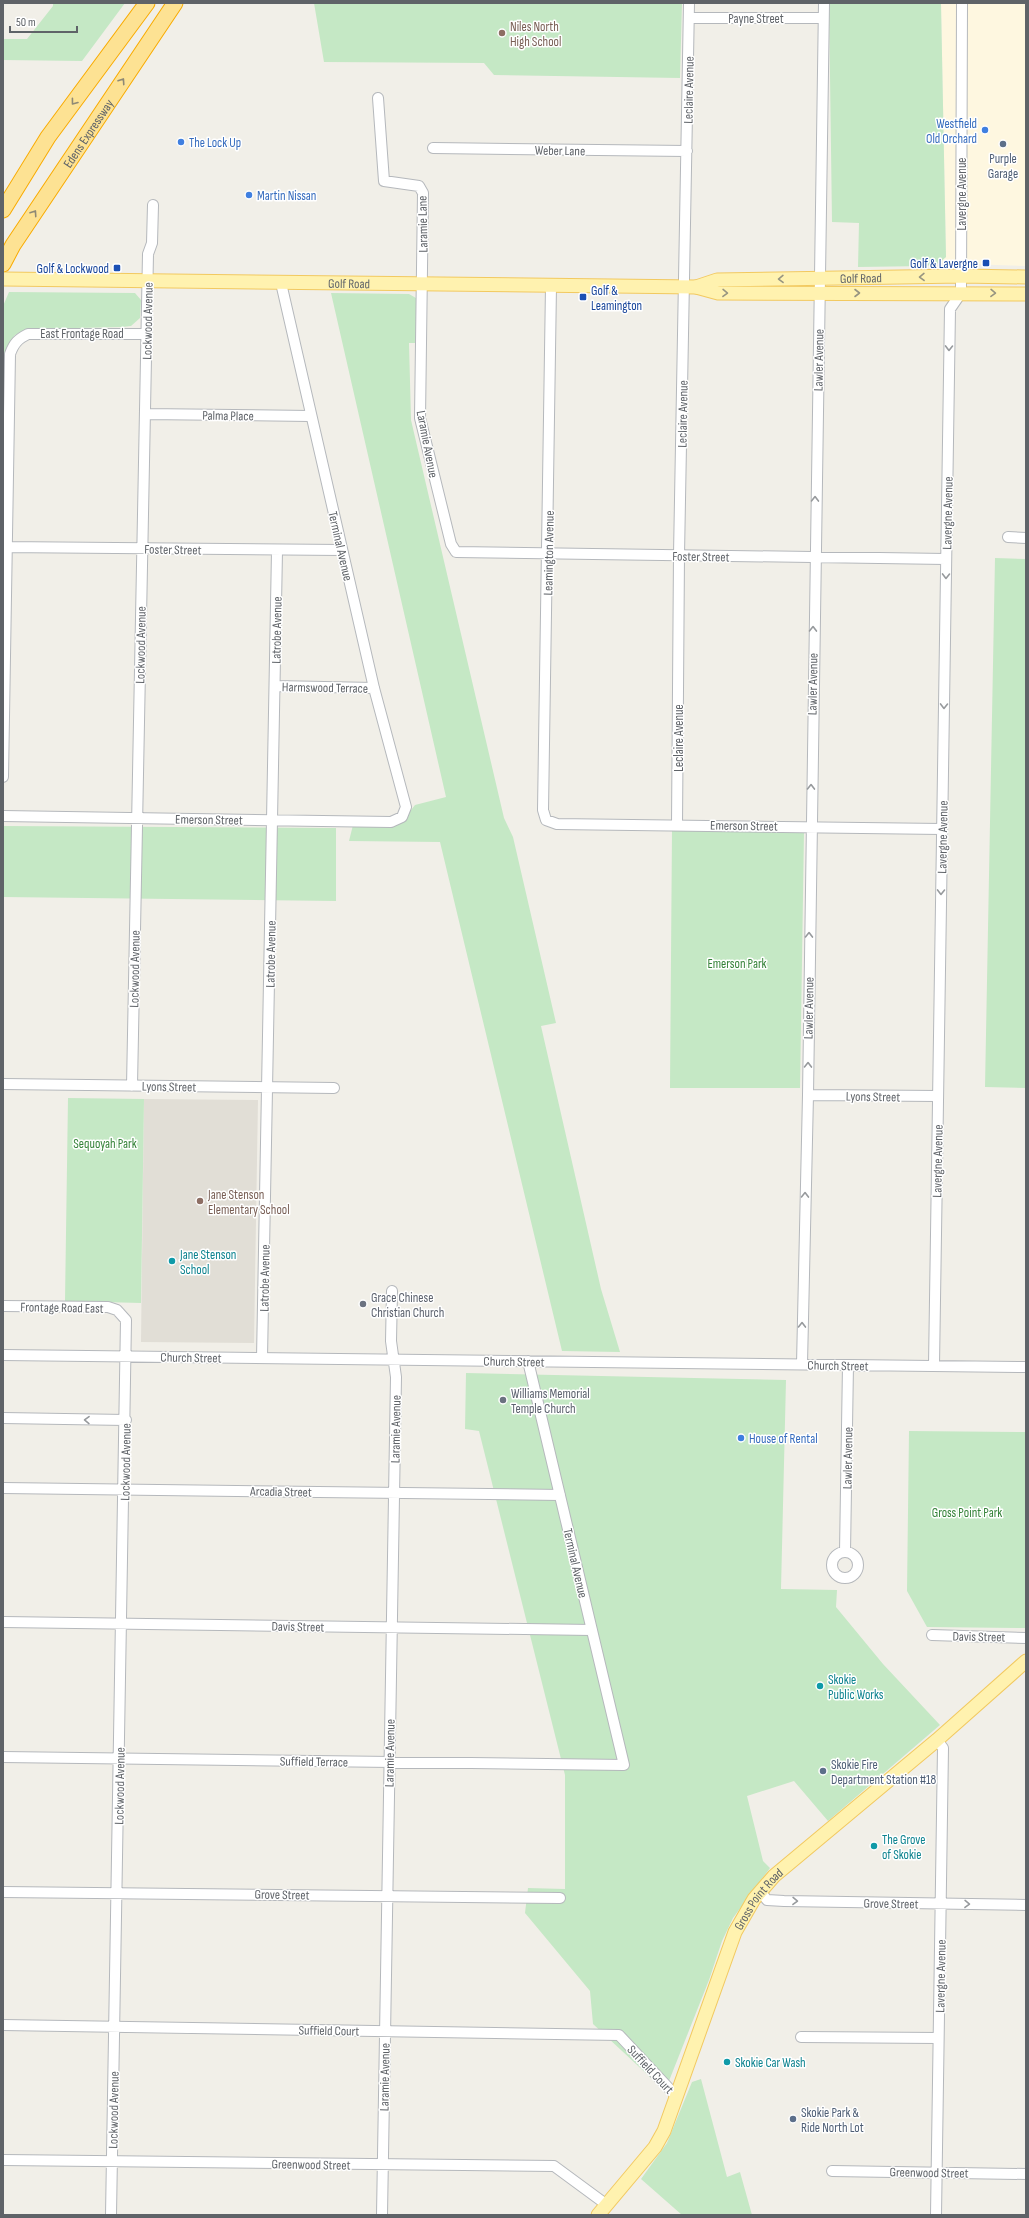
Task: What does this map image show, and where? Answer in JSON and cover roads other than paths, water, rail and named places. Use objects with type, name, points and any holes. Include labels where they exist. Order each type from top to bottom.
[{"type":"highway","points":[[3,210],[48,137],[147,3]]},
{"type":"highway","name":"Edens Expressway","points":[[3,264],[13,245],[175,3]]},
{"type":"main road","name":"Golf Road","points":[[690,287],[717,280],[961,276],[1026,277]]},
{"type":"main road","name":"Golf Road","points":[[3,279],[690,287],[718,293],[961,292],[1026,294]]},
{"type":"main road","name":"Gross Point Road","points":[[603,2210],[655,2147],[664,2131],[735,1932],[742,1917],[760,1891],[774,1876],[937,1740],[1026,1661]]},
{"type":"street","name":"Leclaire Avenue","points":[[677,825],[679,556],[690,287],[687,151],[689,3]]},
{"type":"street","name":"Lawler Avenue","points":[[802,1364],[808,1095],[810,826],[824,3]]},
{"type":"street","name":"Lavergne Avenue","points":[[961,292],[962,3]]},
{"type":"street","name":"Payne Street","points":[[689,18],[823,18]]},
{"type":"street","name":"Laramie Lane","points":[[378,98],[384,181],[419,186],[423,193],[422,285]]},
{"type":"street","name":"Weber Lane","points":[[433,148],[687,151]]},
{"type":"street","name":"Lockwood Avenue","points":[[132,1086],[146,334],[148,254],[152,243],[153,205]]},
{"type":"street","name":"Terminal Avenue","points":[[281,283],[310,416],[374,688],[406,807]]},
{"type":"street","name":"Laramie Avenue","points":[[422,285],[420,418],[451,544],[456,552]]},
{"type":"street","name":"Leamington Avenue","points":[[546,820],[543,810],[551,286]]},
{"type":"street","points":[[935,293],[950,309],[961,292]]},
{"type":"street","name":"Lavergne Avenue","points":[[934,1366],[950,309]]},
{"type":"street","name":"East Frontage Road","points":[[5,547],[10,354],[13,345],[19,338],[28,334],[38,333],[146,334]]},
{"type":"street","name":"Palma Place","points":[[145,414],[310,416]]},
{"type":"street","points":[[1008,537],[1026,538]]},
{"type":"street","points":[[3,777],[5,547]]},
{"type":"street","name":"Foster Street","points":[[5,547],[277,551],[342,550]]},
{"type":"street","name":"Latrobe Avenue","points":[[262,1358],[277,551]]},
{"type":"street","name":"Foster Street","points":[[456,552],[946,559]]},
{"type":"street","name":"Harmswood Terrace","points":[[275,686],[374,688]]},
{"type":"street","name":"Emerson Street","points":[[3,816],[391,822],[402,817],[406,807]]},
{"type":"street","name":"Emerson Street","points":[[546,820],[557,824],[810,826],[942,829]]},
{"type":"street","name":"Lyons Street","points":[[3,1084],[334,1088]]},
{"type":"street","name":"Lyons Street","points":[[808,1095],[938,1096]]},
{"type":"street","name":"Laramie Avenue","points":[[382,2215],[396,1377],[391,1341],[392,1291]]},
{"type":"street","name":"Frontage Road East","points":[[3,1306],[108,1307],[117,1310],[126,1320],[127,1357]]},
{"type":"street","name":"Church Street","points":[[3,1355],[1026,1367]]},
{"type":"street","name":"Lockwood Avenue","points":[[111,2215],[127,1357]]},
{"type":"street","name":"Terminal Avenue","points":[[528,1361],[624,1765]]},
{"type":"street","name":"Lawler Avenue","points":[[845,1552],[848,1365]]},
{"type":"street","points":[[3,1418],[126,1420]]},
{"type":"street","name":"Arcadia Street","points":[[3,1488],[560,1495]]},
{"type":"street","name":"Davis Street","points":[[3,1622],[592,1630]]},
{"type":"street","name":"Davis Street","points":[[932,1635],[1026,1638]]},
{"type":"street","name":"Lavergne Avenue","points":[[936,2215],[943,1748],[937,1740]]},
{"type":"street","name":"Suffield Terrace","points":[[3,1757],[624,1765]]},
{"type":"street","name":"Grove Street","points":[[760,1891],[767,1900],[1026,1905]]},
{"type":"street","name":"Grove Street","points":[[3,1892],[560,1898]]},
{"type":"street","name":"Suffield Court","points":[[3,2026],[619,2035],[677,2097]]},
{"type":"street","points":[[801,2037],[938,2038]]},
{"type":"street","name":"Greenwood Street","points":[[3,2160],[554,2166],[603,2210]]},
{"type":"street","name":"Greenwood Street","points":[[832,2171],[1026,2174]]},
{"type":"place","name":"Niles North High School","points":[[502,33]]},
{"type":"place","name":"Westfield Old Orchard","points":[[985,130]]},
{"type":"place","name":"The Lock Up","points":[[181,142]]},
{"type":"place","name":"Purple Garage","points":[[1003,144]]},
{"type":"place","name":"Martin Nissan","points":[[249,195]]},
{"type":"place","name":"Golf & Lavergne","points":[[986,263]]},
{"type":"place","name":"Golf & Lockwood","points":[[117,268]]},
{"type":"place","name":"Golf & Leamington","points":[[583,297]]},
{"type":"place","name":"Jane Stenson Elementary School","points":[[200,1201]]},
{"type":"place","name":"Jane Stenson School","points":[[172,1261]]},
{"type":"place","name":"Grace Chinese Christian Church","points":[[363,1304]]},
{"type":"place","name":"Williams Memorial Temple Church","points":[[503,1400]]},
{"type":"place","name":"House of Rental","points":[[741,1438]]},
{"type":"place","name":"Skokie Public Works","points":[[820,1686]]},
{"type":"place","name":"Skokie Fire Department Station #18","points":[[823,1771]]},
{"type":"place","name":"The Grove of Skokie","points":[[874,1846]]},
{"type":"place","name":"Skokie Car Wash","points":[[727,2062]]},
{"type":"place","name":"Skokie Park & Ride North Lot","points":[[793,2119]]},
{"type":"park label","name":"Emerson Park","points":[[737,963]]},
{"type":"park label","name":"Sequoyah Park","points":[[105,1143]]},
{"type":"park label","name":"Gross Point Park","points":[[967,1512]]}]
